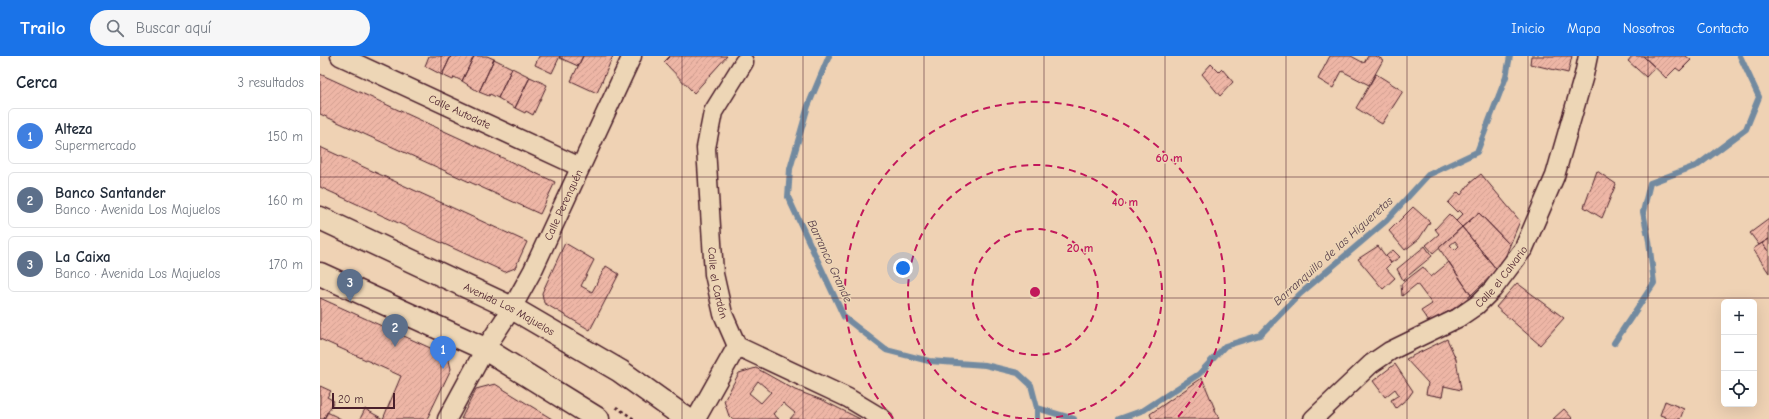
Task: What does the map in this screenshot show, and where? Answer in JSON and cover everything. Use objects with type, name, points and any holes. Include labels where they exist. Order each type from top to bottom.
[{"type":"street","name":"Calle Autodate","points":[[340,56],[580,167]]},
{"type":"street","name":"Calle Perenquén","points":[[447,419],[485,349],[512,308],[533,270],[632,56]]},
{"type":"street","name":"Calle el Calvario","points":[[1313,419],[1372,364],[1390,351],[1458,318],[1477,305],[1493,290],[1524,248],[1555,176],[1588,56]]},
{"type":"street","name":"Calle el Cardón","points":[[737,346],[723,314],[714,274],[706,148],[713,112],[746,58]]},
{"type":"street","name":"Avenida Los Majuelos","points":[[320,218],[512,308],[620,371],[687,419]]},
{"type":"street","points":[[320,274],[485,349],[598,419]]},
{"type":"street","points":[[696,419],[737,346],[848,398],[883,419]]},
{"type":"building","points":[[429,56],[451,56],[442,75],[425,66]]},
{"type":"building","points":[[451,56],[474,56],[462,81],[454,77],[453,80],[442,75]]},
{"type":"building","points":[[474,56],[487,56],[494,59],[479,92],[462,81]]},
{"type":"building","points":[[539,56],[560,56],[552,73],[535,65]]},
{"type":"building","points":[[560,56],[583,56],[578,66],[560,58]]},
{"type":"building","points":[[583,56],[613,56],[597,93],[571,81]]},
{"type":"building","points":[[670,56],[727,56],[694,93],[664,62]]},
{"type":"building","points":[[1330,56],[1351,56],[1364,63],[1368,56],[1376,56],[1383,60],[1369,85],[1342,71],[1333,88],[1318,79]]},
{"type":"building","points":[[1531,56],[1572,56],[1568,73],[1530,64]]},
{"type":"building","points":[[1632,56],[1643,56],[1655,67],[1646,77],[1628,61]]},
{"type":"building","points":[[1643,56],[1686,56],[1691,60],[1680,71],[1676,68],[1666,78]]},
{"type":"building","points":[[494,59],[512,68],[498,98],[490,94],[489,96],[479,92]]},
{"type":"building","points":[[1211,64],[1219,72],[1222,69],[1233,82],[1220,96],[1202,74]]},
{"type":"building","points":[[512,68],[530,77],[515,108],[498,98]]},
{"type":"building","points":[[320,74],[555,182],[540,214],[320,114]]},
{"type":"building","points":[[1376,74],[1403,91],[1382,124],[1356,108]]},
{"type":"building","points":[[530,77],[547,85],[533,115],[515,108]]},
{"type":"building","points":[[320,147],[527,242],[515,268],[505,272],[320,187]]},
{"type":"building","points":[[1597,171],[1616,184],[1602,218],[1584,207]]},
{"type":"building","points":[[1481,174],[1520,221],[1510,245],[1479,213],[1462,227],[1456,221],[1463,214],[1459,210],[1457,212],[1448,203],[1458,192],[1461,195],[1470,183]]},
{"type":"building","points":[[1413,207],[1430,222],[1419,239],[1405,250],[1389,231]]},
{"type":"building","points":[[1479,213],[1510,245],[1504,260],[1497,270],[1462,227]]},
{"type":"building","points":[[1449,214],[1462,227],[1433,253],[1426,245],[1439,234],[1435,229]]},
{"type":"building","points":[[1769,219],[1769,239],[1759,245],[1750,233]]},
{"type":"building","points":[[1462,227],[1497,270],[1471,295],[1439,248]],"holes":[[[1455,241],[1459,246],[1455,250],[1450,245]]]},
{"type":"building","points":[[1769,239],[1769,252],[1762,243]]},
{"type":"building","points":[[565,243],[594,260],[581,286],[592,292],[606,266],[619,274],[590,330],[544,303],[542,293]]},
{"type":"building","points":[[1762,243],[1769,252],[1769,273],[1753,249]]},
{"type":"building","points":[[1378,246],[1391,263],[1386,268],[1395,278],[1383,289],[1358,259]]},
{"type":"building","points":[[1425,246],[1432,256],[1403,280],[1397,269]]},
{"type":"building","points":[[1393,250],[1400,257],[1391,263],[1386,256]]},
{"type":"building","points":[[1449,262],[1471,295],[1455,308],[1429,322],[1421,311],[1432,304],[1417,284],[1402,296],[1401,284],[1423,267],[1431,277]]},
{"type":"building","points":[[1517,283],[1564,318],[1540,345],[1496,307]]},
{"type":"building","points":[[320,298],[448,356],[451,369],[427,419],[383,419],[401,376],[320,339]]},
{"type":"building","points":[[1447,339],[1456,359],[1461,390],[1444,386],[1442,397],[1426,394],[1428,383],[1406,359]]},
{"type":"building","points":[[1395,364],[1413,391],[1408,398],[1396,408],[1391,400],[1399,395],[1395,389],[1385,397],[1373,381]]},
{"type":"building","points":[[756,368],[795,390],[822,400],[860,419],[790,419],[795,413],[783,403],[773,414],[779,419],[732,419],[729,416],[724,401],[739,373]],"holes":[[[758,381],[771,392],[761,403],[749,393]]]},
{"type":"building","points":[[1202,378],[1219,419],[1152,419],[1150,414]]},
{"type":"building","points":[[495,384],[552,419],[461,419],[476,389]]},
{"type":"building","points":[[320,386],[331,391],[327,397],[334,401],[324,419],[320,419]]},
{"type":"building","points":[[1665,401],[1684,409],[1680,419],[1666,419],[1666,417],[1660,415]]},
{"type":"building","points":[[365,409],[383,419],[360,419]]},
{"type":"building","points":[[1564,409],[1573,419],[1553,419]]},
{"type":"building","points":[[327,412],[341,419],[324,419]]},
{"type":"waterway","name":"Barranco Grande","points":[[829,56],[808,106],[790,169],[788,197],[844,317],[886,350],[929,361],[985,365],[1018,373],[1031,385],[1037,408],[1037,419]]},
{"type":"waterway","name":"Barranquillo de las Higueretas","points":[[1119,419],[1144,410],[1199,374],[1225,346],[1260,335],[1300,294],[1386,221],[1428,175],[1477,152],[1506,77],[1510,56]]},
{"type":"waterway","points":[[1614,343],[1654,283],[1649,241],[1643,212],[1650,183],[1698,165],[1746,129],[1759,97],[1740,56]]},
{"type":"waterway","name":"Barranquillo de las Higueretas","points":[[1037,408],[1074,419]]},
{"type":"place","name":"La Caixa","points":[[350,302]]},
{"type":"place","name":"Banco Santander","points":[[395,347]]},
{"type":"place","name":"Alteza","points":[[443,369]]}]
